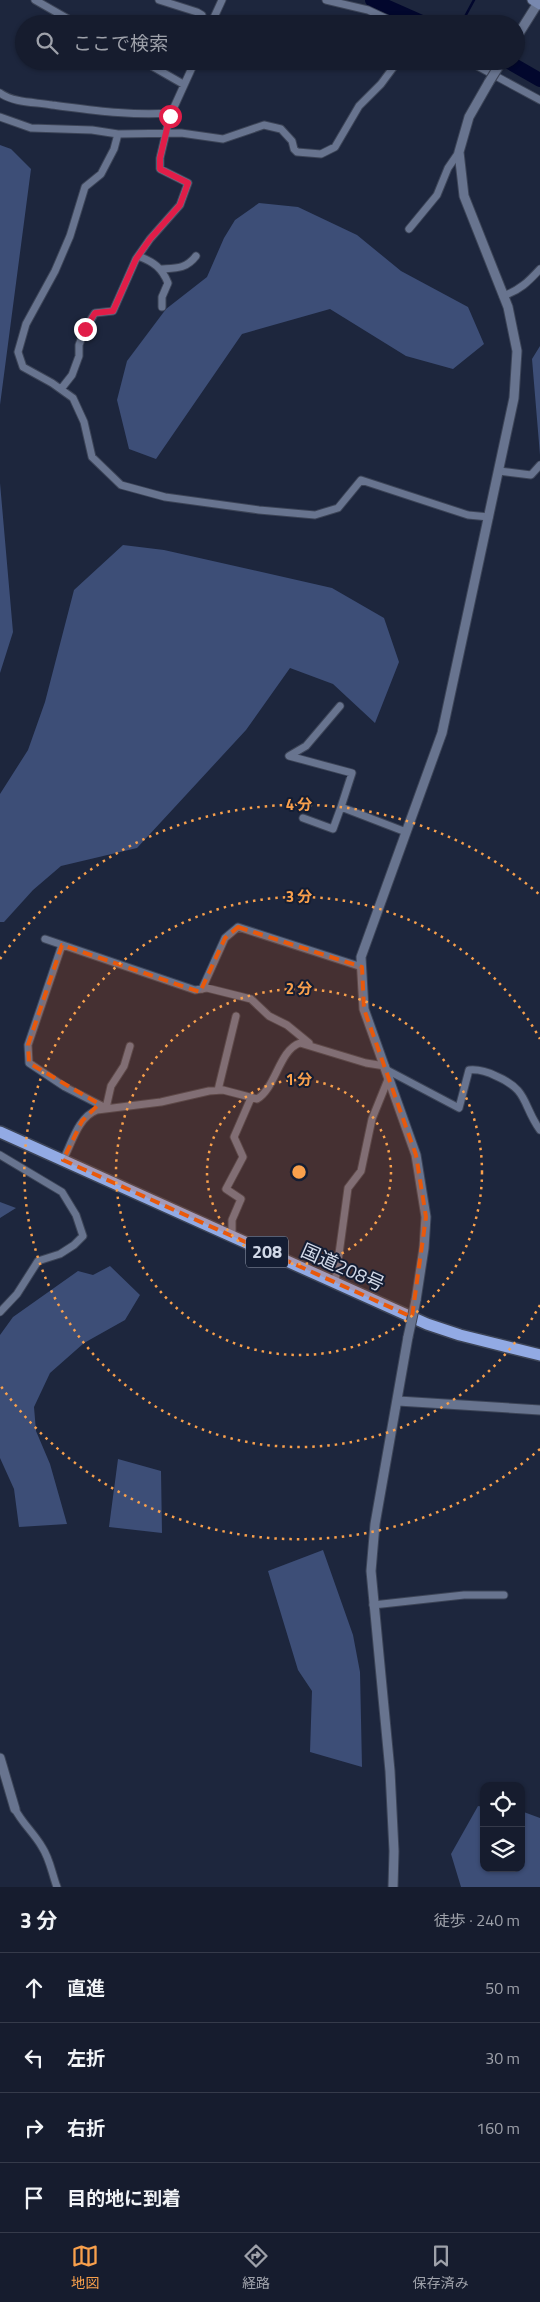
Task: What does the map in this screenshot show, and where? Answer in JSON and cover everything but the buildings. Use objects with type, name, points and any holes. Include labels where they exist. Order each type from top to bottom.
[{"type":"highway","name":"国道208号","points":[[0,1132],[427,1324],[460,1336],[540,1355]]},
{"type":"street","points":[[36,0],[62,15]]},
{"type":"street","points":[[159,0],[198,12],[202,15]]},
{"type":"street","points":[[216,15],[222,0]]},
{"type":"street","points":[[326,0],[368,10],[379,15]]},
{"type":"street","points":[[525,23],[537,4]]},
{"type":"street","points":[[159,70],[183,84]]},
{"type":"street","points":[[61,390],[72,375],[79,356],[79,346],[85,329],[95,313],[113,311],[138,256],[150,239],[180,205],[188,183],[160,169],[160,158],[171,114],[190,70]]},
{"type":"street","points":[[0,117],[32,128],[92,130],[118,134],[168,132],[196,134],[223,140],[264,125],[281,129],[292,141],[297,152],[321,154],[335,147],[359,106],[381,84],[391,70]]},
{"type":"street","points":[[485,70],[540,100]]},
{"type":"street","points":[[392,1887],[394,1851],[390,1771],[373,1605],[372,1571],[375,1524],[416,1300],[424,1248],[426,1217],[416,1155],[364,1009],[361,957],[442,733],[514,398],[517,351],[508,307],[464,196],[460,152],[469,118],[496,70]]},
{"type":"street","points":[[0,93],[18,100],[100,111],[151,115],[171,114]]},
{"type":"street","points":[[118,134],[114,149],[101,174],[85,187],[70,236],[55,271],[26,324],[18,352],[23,367],[73,398],[84,422],[92,457],[121,485],[164,497],[259,510],[314,514],[338,508],[361,480],[468,515],[489,517]]},
{"type":"street","points":[[409,229],[437,195],[448,168],[460,152]]},
{"type":"street","points":[[138,256],[151,261],[161,269],[168,283],[162,297],[162,307]]},
{"type":"street","points":[[161,269],[182,268],[190,265],[196,256]]},
{"type":"street","points":[[503,296],[517,291],[529,282],[540,269]]},
{"type":"street","points":[[499,471],[531,475],[540,465]]},
{"type":"street","points":[[303,818],[333,829],[341,807],[352,773],[290,756],[306,746],[340,706]]},
{"type":"street","points":[[341,807],[406,832]]},
{"type":"street","points":[[202,989],[225,938],[238,927],[362,966]]},
{"type":"street","points":[[45,939],[195,990],[202,989],[251,999],[270,1016],[287,1025],[311,1045]]},
{"type":"street","points":[[62,945],[28,1045],[29,1063],[65,1087],[106,1108]]},
{"type":"street","points":[[218,1090],[236,1016]]},
{"type":"street","points":[[64,1160],[86,1116],[90,1112],[106,1108],[161,1102],[218,1090],[257,1099],[266,1091],[295,1044],[303,1043],[387,1071],[459,1108],[469,1070],[480,1070],[492,1074],[518,1088],[540,1130]]},
{"type":"street","points":[[106,1108],[111,1086],[124,1066],[130,1046]]},
{"type":"street","points":[[335,1282],[348,1188],[361,1171],[372,1119],[387,1071]]},
{"type":"street","points":[[232,1236],[232,1220],[241,1199],[226,1188],[243,1157],[234,1137],[251,1098]]},
{"type":"street","points":[[0,1155],[62,1192],[76,1215],[83,1236],[74,1245],[60,1254],[38,1261],[17,1294],[0,1312]]},
{"type":"street","points":[[398,1401],[540,1410]]},
{"type":"street","points":[[373,1605],[464,1595],[504,1595]]},
{"type":"street","points":[[0,1758],[19,1809],[21,1821],[42,1847],[50,1862],[57,1887]]},
{"type":"highlighted area","points":[[238,927],[362,967],[364,1009],[416,1155],[426,1217],[412,1317],[63,1160],[82,1121],[99,1104],[29,1063],[28,1045],[62,945],[200,992],[225,938]]},
{"type":"shaded area","points":[[0,145],[11,149],[31,169],[0,405]]},
{"type":"shaded area","points":[[259,203],[298,207],[357,235],[401,271],[468,307],[484,344],[453,369],[406,356],[330,309],[242,334],[156,459],[129,449],[117,400],[127,361],[166,309],[207,277],[224,238],[235,220]]},
{"type":"shaded area","points":[[540,346],[540,455],[532,359]]},
{"type":"shaded area","points":[[0,483],[13,632],[0,673]]},
{"type":"shaded area","points":[[123,545],[164,550],[332,588],[384,618],[399,662],[375,723],[333,684],[290,668],[246,730],[137,848],[61,866],[33,890],[4,922],[0,922],[0,794],[28,750],[45,702],[74,590]]},
{"type":"shaded area","points":[[0,1202],[16,1208],[0,1218]]},
{"type":"shaded area","points":[[110,1266],[140,1295],[125,1320],[84,1343],[50,1373],[34,1407],[36,1431],[50,1464],[67,1524],[19,1527],[14,1489],[0,1458],[0,1335],[13,1317],[78,1271],[93,1275]]},
{"type":"shaded area","points":[[118,1459],[161,1471],[162,1533],[109,1527]]},
{"type":"shaded area","points":[[323,1550],[353,1635],[360,1672],[362,1767],[310,1752],[312,1691],[298,1670],[268,1571]]},
{"type":"shaded area","points":[[478,1806],[480,1806],[480,1872],[525,1872],[525,1812],[540,1818],[540,1887],[461,1887],[451,1854]]},
{"type":"waterway","points":[[372,0],[406,15]]},
{"type":"waterway","points":[[466,15],[474,0]]},
{"type":"waterway","points":[[523,70],[540,80]]},
{"type":"route","points":[[85,329],[95,313],[113,311],[136,259],[150,239],[180,205],[188,183],[160,169],[160,158],[168,132],[170,116]]}]
